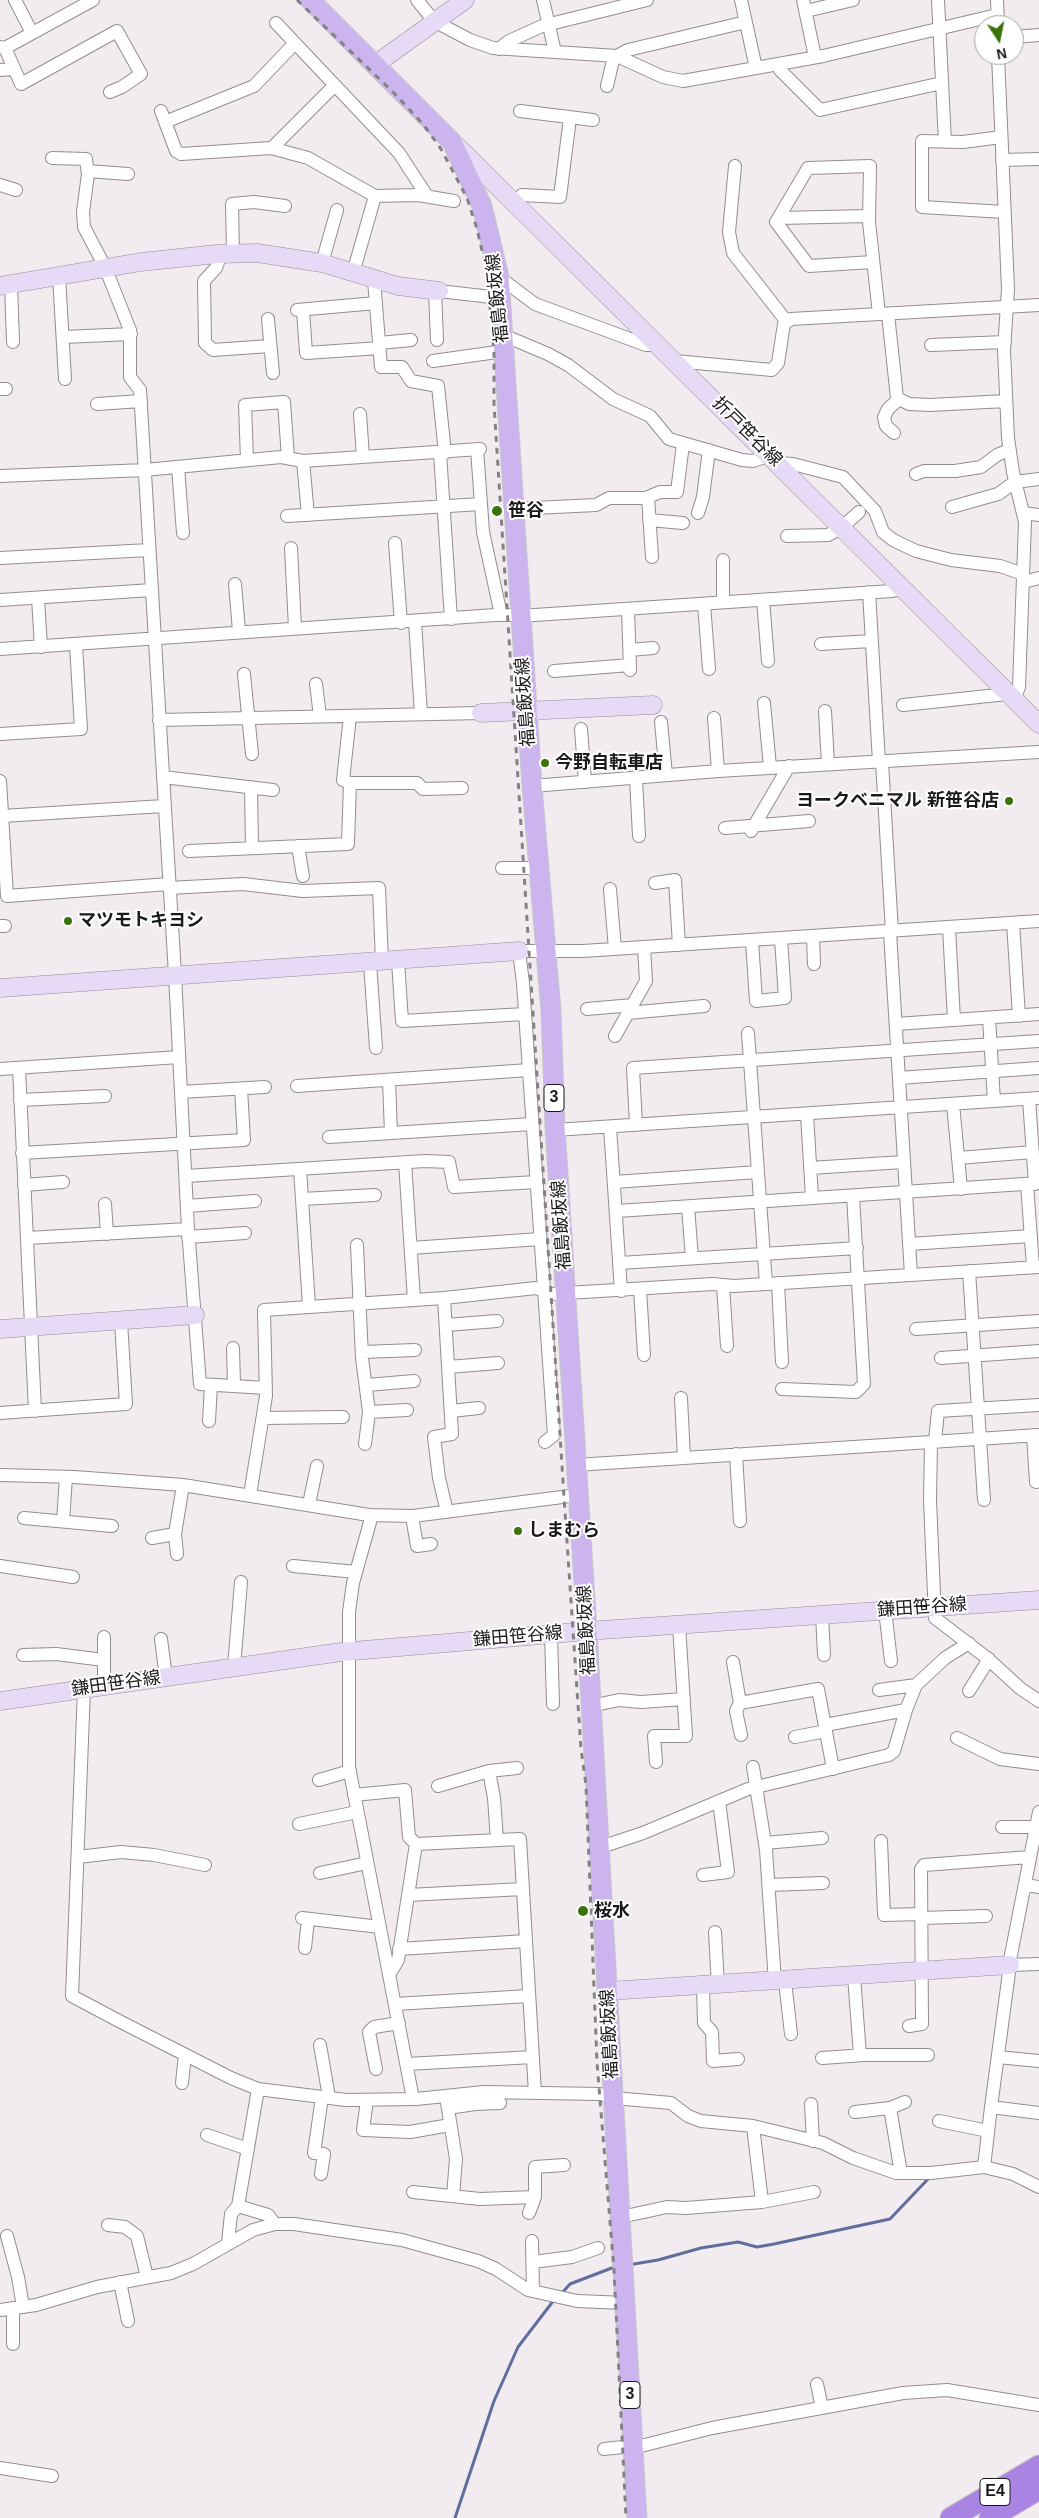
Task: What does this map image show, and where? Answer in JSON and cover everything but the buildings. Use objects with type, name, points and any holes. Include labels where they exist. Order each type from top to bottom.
[{"type":"highway","name":"E4","points":[[951,2518],[1039,2466]]},
{"type":"highway","name":"E4","points":[[990,2518],[1039,2490]]},
{"type":"main road","name":"福島飯坂線","points":[[310,0],[452,142],[482,206],[499,278],[520,616],[546,952],[555,1130],[608,1991],[637,2518]]},
{"type":"street","points":[[15,0],[32,32]]},
{"type":"street","points":[[93,0],[3,47],[21,84],[117,31],[141,74],[122,87],[110,92]]},
{"type":"street","points":[[417,0],[434,21],[470,40],[499,48],[615,56],[663,77],[683,81],[815,57],[940,28],[974,23]]},
{"type":"street","points":[[376,64],[465,0]]},
{"type":"street","points":[[543,0],[555,52]]},
{"type":"street","points":[[499,48],[510,41],[550,24],[647,0]]},
{"type":"street","points":[[741,0],[756,68]]},
{"type":"street","points":[[815,57],[804,6],[853,0]]},
{"type":"street","points":[[938,0],[945,142]]},
{"type":"street","points":[[997,0],[997,15]]},
{"type":"street","points":[[615,56],[628,50],[746,22]]},
{"type":"street","points":[[276,23],[398,153],[427,196]]},
{"type":"street","points":[[1024,36],[1039,35]]},
{"type":"street","points":[[294,44],[254,86],[163,116],[176,151],[182,154],[272,148],[308,158],[375,196],[427,196],[454,201]]},
{"type":"street","points":[[607,86],[615,56]]},
{"type":"street","points":[[779,64],[780,70],[820,110],[942,83]]},
{"type":"street","points":[[903,705],[1010,697],[1019,688],[1023,513],[1015,482],[1010,450],[1006,401],[1005,342],[1007,307],[998,65]]},
{"type":"street","points":[[0,70],[13,69]]},
{"type":"street","points":[[272,148],[334,86]]},
{"type":"street","points":[[520,111],[593,120]]},
{"type":"street","points":[[482,206],[490,199],[522,195],[560,196],[570,118]]},
{"type":"street","points":[[1000,131],[963,142],[922,141],[922,207],[1004,212]]},
{"type":"street","name":"折戸笹谷線","points":[[452,142],[774,459],[1038,723]]},
{"type":"street","points":[[52,158],[86,159],[88,171],[83,212],[84,227],[105,266],[130,334],[130,377],[140,390],[175,975],[188,1233],[200,1384],[266,1388]]},
{"type":"street","points":[[1002,160],[1039,159]]},
{"type":"street","points":[[735,166],[729,232],[733,253],[787,322]]},
{"type":"street","points":[[874,262],[809,266],[776,222],[808,168],[870,166],[869,216],[874,262],[897,398],[909,404],[930,406],[1006,401]]},
{"type":"street","points":[[88,171],[128,174]]},
{"type":"street","points":[[0,185],[16,190]]},
{"type":"street","points":[[353,273],[375,196]]},
{"type":"street","points":[[270,346],[213,350],[205,344],[204,281],[227,254],[232,204],[254,202],[285,206]]},
{"type":"street","points":[[322,263],[337,210]]},
{"type":"street","points":[[779,218],[869,216]]},
{"type":"street","points":[[13,342],[5,285],[105,266],[227,254],[257,253],[322,263],[374,280],[437,291],[500,298]]},
{"type":"street","points":[[59,276],[65,379]]},
{"type":"street","points":[[499,278],[535,304],[646,345],[659,345]]},
{"type":"street","points":[[374,280],[381,367],[402,367],[411,381],[438,386],[443,506],[451,618]]},
{"type":"street","points":[[437,291],[437,340]]},
{"type":"street","points":[[376,303],[300,310],[306,353],[380,346],[411,340]]},
{"type":"street","points":[[675,361],[772,370],[778,363],[784,324],[791,319],[1039,305]]},
{"type":"street","points":[[268,319],[274,373]]},
{"type":"street","points":[[63,337],[130,334]]},
{"type":"street","points":[[931,345],[1005,342]]},
{"type":"street","points":[[433,361],[503,343],[548,354],[568,365],[613,399],[650,416],[669,440],[742,460],[774,459],[843,476],[875,511],[883,532],[893,540],[916,551],[951,560],[1000,566],[1023,578],[1039,578]]},
{"type":"street","points":[[894,432],[886,426],[884,417],[888,409],[899,399]]},
{"type":"street","points":[[97,404],[141,401]]},
{"type":"street","points":[[247,460],[245,405],[284,402],[288,458]]},
{"type":"street","points":[[360,414],[363,457]]},
{"type":"street","points":[[513,509],[596,505],[609,498],[648,497],[660,492],[677,492],[683,444]]},
{"type":"street","points":[[0,476],[145,470],[247,460],[288,458],[303,461],[479,449],[484,532],[501,615]]},
{"type":"street","points":[[698,513],[703,497],[709,450]]},
{"type":"street","points":[[916,474],[924,471],[955,471],[981,467],[997,455],[1010,450]]},
{"type":"street","points":[[303,461],[308,515]]},
{"type":"street","points":[[178,467],[183,533]]},
{"type":"street","points":[[952,507],[998,494],[1015,482],[1039,479]]},
{"type":"street","points":[[648,497],[652,557]]},
{"type":"street","points":[[287,516],[481,504]]},
{"type":"street","points":[[787,536],[828,535],[841,528],[859,512]]},
{"type":"street","points":[[1023,513],[1039,515]]},
{"type":"street","points":[[649,520],[683,523]]},
{"type":"street","points":[[395,543],[401,623]]},
{"type":"street","points":[[291,548],[295,628]]},
{"type":"street","points":[[0,558],[149,550]]},
{"type":"street","points":[[722,602],[723,560]]},
{"type":"street","points":[[235,584],[239,632]]},
{"type":"street","points":[[0,649],[295,628],[401,623],[451,618],[501,615],[520,616],[704,604],[901,588]]},
{"type":"street","points":[[0,600],[152,590]]},
{"type":"street","points":[[869,592],[881,762],[911,1275]]},
{"type":"street","points":[[38,598],[41,646]]},
{"type":"street","points":[[763,600],[768,661]]},
{"type":"street","points":[[704,604],[709,669]]},
{"type":"street","points":[[554,671],[630,668],[628,609]]},
{"type":"street","points":[[415,622],[421,714]]},
{"type":"street","points":[[821,644],[871,640]]},
{"type":"street","points":[[0,734],[81,728],[76,645]]},
{"type":"street","points":[[630,650],[653,648]]},
{"type":"street","points":[[244,674],[252,754]]},
{"type":"street","points":[[316,684],[320,716]]},
{"type":"street","points":[[764,703],[770,768]]},
{"type":"street","points":[[159,720],[480,713],[653,705]]},
{"type":"street","points":[[825,711],[828,764]]},
{"type":"street","points":[[350,716],[343,780],[350,783],[416,783],[423,789],[462,788]]},
{"type":"street","points":[[714,718],[718,771]]},
{"type":"street","points":[[661,722],[666,775]]},
{"type":"street","points":[[581,730],[585,782]]},
{"type":"street","points":[[532,786],[789,766],[1039,752]]},
{"type":"street","points":[[751,830],[789,766]]},
{"type":"street","points":[[163,777],[273,790]]},
{"type":"street","points":[[636,778],[639,836]]},
{"type":"street","points":[[0,781],[4,896],[169,886],[242,884],[303,891],[380,888],[383,962],[376,1048]]},
{"type":"street","points":[[189,851],[348,844],[350,783]]},
{"type":"street","points":[[251,787],[252,848]]},
{"type":"street","points":[[2,816],[164,806]]},
{"type":"street","points":[[725,828],[751,830],[808,821]]},
{"type":"street","points":[[298,846],[303,876]]},
{"type":"street","points":[[502,868],[539,868]]},
{"type":"street","points":[[655,883],[674,880],[679,945]]},
{"type":"street","points":[[610,888],[616,949]]},
{"type":"street","points":[[0,988],[519,951],[546,952],[644,948],[1039,921]]},
{"type":"street","points":[[1013,923],[1020,1016]]},
{"type":"street","points":[[949,928],[954,1020]]},
{"type":"street","points":[[813,937],[814,964]]},
{"type":"street","points":[[752,941],[756,1001],[785,998],[781,939]]},
{"type":"street","points":[[616,1036],[646,981],[644,948]]},
{"type":"street","points":[[519,951],[554,1435],[546,1442]]},
{"type":"street","points":[[383,962],[402,1021],[525,1014]]},
{"type":"street","points":[[587,1009],[704,1006]]},
{"type":"street","points":[[896,1024],[1039,1014]]},
{"type":"street","points":[[989,1018],[994,1102]]},
{"type":"street","points":[[748,1033],[764,1253],[772,1284],[782,1362]]},
{"type":"street","points":[[636,1125],[633,1068],[1039,1041]]},
{"type":"street","points":[[0,1069],[179,1057]]},
{"type":"street","points":[[19,1068],[35,1411]]},
{"type":"street","points":[[899,1078],[1039,1068]]},
{"type":"street","points":[[297,1086],[529,1070]]},
{"type":"street","points":[[389,1080],[391,1133]]},
{"type":"street","points":[[181,1092],[265,1087]]},
{"type":"street","points":[[22,1153],[244,1140],[241,1089]]},
{"type":"street","points":[[20,1100],[106,1096]]},
{"type":"street","points":[[250,1494],[263,1418],[266,1388],[264,1310],[444,1298],[536,1288],[551,1294],[772,1284],[1036,1267],[1031,1236],[1034,1184],[1034,1099],[555,1130]]},
{"type":"street","points":[[953,1104],[961,1189]]},
{"type":"street","points":[[807,1114],[812,1198]]},
{"type":"street","points":[[328,1137],[532,1124]]},
{"type":"street","points":[[610,1127],[621,1291]]},
{"type":"street","points":[[958,1158],[1033,1152]]},
{"type":"street","points":[[186,1176],[405,1162],[449,1162],[454,1187],[536,1182]]},
{"type":"street","points":[[405,1162],[414,1300]]},
{"type":"street","points":[[810,1168],[903,1162]]},
{"type":"street","points":[[300,1169],[308,1306]]},
{"type":"street","points":[[614,1182],[758,1172]]},
{"type":"street","points":[[24,1185],[64,1182]]},
{"type":"street","points":[[617,1211],[1034,1184]]},
{"type":"street","points":[[302,1199],[375,1195]]},
{"type":"street","points":[[782,1389],[856,1392],[864,1384],[853,1196]]},
{"type":"street","points":[[187,1206],[256,1201]]},
{"type":"street","points":[[105,1204],[107,1234]]},
{"type":"street","points":[[688,1206],[692,1258]]},
{"type":"street","points":[[26,1238],[107,1234],[245,1233]]},
{"type":"street","points":[[909,1244],[1031,1236]]},
{"type":"street","points":[[411,1248],[540,1239]]},
{"type":"street","points":[[357,1245],[362,1352],[369,1412],[365,1444]]},
{"type":"street","points":[[620,1263],[857,1248]]},
{"type":"street","points":[[969,1271],[984,1500]]},
{"type":"street","points":[[723,1285],[727,1346]]},
{"type":"street","points":[[640,1290],[644,1355]]},
{"type":"street","points":[[444,1298],[452,1434],[434,1437],[439,1478],[447,1512]]},
{"type":"street","points":[[0,1329],[196,1315]]},
{"type":"street","points":[[0,1413],[126,1404],[121,1321]]},
{"type":"street","points":[[446,1325],[497,1321]]},
{"type":"street","points":[[916,1328],[1039,1321]]},
{"type":"street","points":[[233,1348],[234,1386]]},
{"type":"street","points":[[362,1352],[415,1350]]},
{"type":"street","points":[[941,1358],[1039,1351]]},
{"type":"street","points":[[448,1366],[498,1363]]},
{"type":"street","points":[[367,1385],[414,1381]]},
{"type":"street","points":[[209,1421],[211,1385]]},
{"type":"street","points":[[681,1398],[684,1458]]},
{"type":"street","points":[[1039,1405],[938,1411],[933,1441],[930,1500],[933,1607],[935,1618],[989,1659],[1021,1689],[1039,1701]]},
{"type":"street","points":[[451,1411],[479,1408]]},
{"type":"street","points":[[369,1412],[407,1410]]},
{"type":"street","points":[[263,1418],[343,1417]]},
{"type":"street","points":[[576,1465],[1036,1435],[1036,1482]]},
{"type":"street","points":[[736,1454],[740,1521]]},
{"type":"street","points":[[309,1504],[317,1466]]},
{"type":"street","points":[[0,1475],[184,1484],[372,1515],[412,1516],[578,1495]]},
{"type":"street","points":[[63,1521],[66,1477]]},
{"type":"street","points":[[178,1554],[175,1534],[184,1484]]},
{"type":"street","points":[[372,1515],[356,1572],[349,1612],[350,1771],[413,2099]]},
{"type":"street","points":[[412,1516],[417,1546],[432,1544]]},
{"type":"street","points":[[24,1518],[112,1526]]},
{"type":"street","points":[[152,1538],[175,1534]]},
{"type":"street","points":[[0,1566],[74,1577]]},
{"type":"street","points":[[293,1566],[356,1572]]},
{"type":"street","points":[[234,1667],[241,1582]]},
{"type":"street","name":"鎌田笹谷線","points":[[0,1701],[349,1651],[587,1631],[1039,1600]]},
{"type":"street","points":[[885,1610],[891,1661]]},
{"type":"street","points":[[822,1614],[824,1655]]},
{"type":"street","points":[[656,1762],[654,1736],[686,1736],[679,1625]]},
{"type":"street","points":[[551,1634],[553,1704]]},
{"type":"street","points":[[104,1637],[104,1686]]},
{"type":"street","points":[[161,1639],[166,1677]]},
{"type":"street","points":[[598,1848],[643,1833],[756,1787],[889,1755],[894,1751],[906,1710],[916,1685],[945,1658],[968,1643]]},
{"type":"street","points":[[24,1655],[56,1654],[104,1660]]},
{"type":"street","points":[[970,1691],[989,1659]]},
{"type":"street","points":[[733,1662],[740,1703],[736,1711],[741,1735]]},
{"type":"street","points":[[879,1690],[916,1685]]},
{"type":"street","points":[[84,1689],[72,1996],[186,2055],[258,2089],[367,2100],[413,2099],[476,2104],[500,2103]]},
{"type":"street","points":[[740,1703],[818,1689],[834,1768]]},
{"type":"street","points":[[591,1706],[619,1700],[641,1702],[684,1699]]},
{"type":"street","points":[[796,1737],[826,1728],[906,1710]]},
{"type":"street","points":[[957,1738],[1000,1759],[1039,1764]]},
{"type":"street","points":[[754,1767],[765,1843],[780,1981],[791,2034]]},
{"type":"street","points":[[438,1786],[489,1772],[517,1768]]},
{"type":"street","points":[[319,1780],[350,1771]]},
{"type":"street","points":[[489,1772],[494,1798],[497,1840]]},
{"type":"street","points":[[354,1795],[405,1790],[409,1837],[416,1844],[520,1839],[535,2093]]},
{"type":"street","points":[[703,1875],[728,1872],[718,1801]]},
{"type":"street","points":[[300,1824],[358,1812]]},
{"type":"street","points":[[984,2168],[1009,1965],[1025,1884],[1034,1855],[1039,1812]]},
{"type":"street","points":[[1002,1827],[1036,1827]]},
{"type":"street","points":[[765,1843],[822,1838]]},
{"type":"street","points":[[881,1841],[884,1915],[986,1916]]},
{"type":"street","points":[[389,1975],[398,1960],[416,1844]]},
{"type":"street","points":[[78,1857],[121,1852],[154,1855],[185,1863],[205,1865]]},
{"type":"street","points":[[909,2026],[922,2024],[920,1869],[924,1865],[1034,1855]]},
{"type":"street","points":[[320,1873],[367,1863]]},
{"type":"street","points":[[769,1885],[823,1883]]},
{"type":"street","points":[[1025,1884],[1039,1887]]},
{"type":"street","points":[[408,1895],[523,1889]]},
{"type":"street","points":[[306,1948],[305,1918],[380,1927]]},
{"type":"street","points":[[715,1932],[711,1986],[704,2023],[712,2032],[714,2061],[738,2059]]},
{"type":"street","points":[[400,1949],[526,1941]]},
{"type":"street","points":[[608,1991],[1039,1964]]},
{"type":"street","points":[[854,1976],[860,2055]]},
{"type":"street","points":[[395,2004],[529,1996]]},
{"type":"street","points":[[376,2070],[369,2032],[374,2027],[398,2023]]},
{"type":"street","points":[[320,2045],[326,2097],[314,2153],[324,2154],[321,2174]]},
{"type":"street","points":[[182,2083],[186,2055]]},
{"type":"street","points":[[822,2058],[860,2055],[928,2055]]},
{"type":"street","points":[[406,2064],[533,2057]]},
{"type":"street","points":[[998,2057],[1039,2061]]},
{"type":"street","points":[[228,2244],[231,2214],[238,2206],[258,2089]]},
{"type":"street","points":[[447,2102],[484,2092],[600,2094],[614,2098],[671,2103],[688,2116],[701,2121],[753,2126],[814,2141],[882,2169],[901,2173],[984,2168],[1012,2174],[1039,2187]]},
{"type":"street","points":[[367,2100],[363,2130],[410,2132],[450,2125]]},
{"type":"street","points":[[447,2102],[456,2159],[454,2196]]},
{"type":"street","points":[[855,2112],[890,2108],[905,2102]]},
{"type":"street","points":[[811,2104],[814,2141]]},
{"type":"street","points":[[991,2107],[1039,2113]]},
{"type":"street","points":[[890,2108],[901,2173]]},
{"type":"street","points":[[939,2120],[988,2131]]},
{"type":"street","points":[[753,2126],[762,2202]]},
{"type":"street","points":[[207,2135],[248,2149]]},
{"type":"street","points":[[529,2213],[535,2197],[535,2167],[564,2165]]},
{"type":"street","points":[[413,2192],[495,2199],[535,2197]]},
{"type":"street","points":[[620,2215],[630,2215],[667,2207],[686,2208],[762,2202],[814,2192]]},
{"type":"street","points":[[238,2206],[268,2216],[275,2224]]},
{"type":"street","points":[[12,2308],[120,2282],[171,2273],[193,2264],[253,2230],[275,2224],[294,2224],[344,2231],[445,2250],[496,2269],[533,2291],[566,2299],[626,2303]]},
{"type":"street","points":[[108,2225],[125,2227],[137,2236],[147,2277]]},
{"type":"street","points":[[7,2236],[18,2277],[12,2308],[13,2344]]},
{"type":"street","points":[[532,2241],[533,2291]]},
{"type":"street","points":[[533,2262],[572,2257],[598,2248]]},
{"type":"street","points":[[120,2282],[128,2321]]},
{"type":"street","points":[[817,2384],[822,2408]]},
{"type":"street","points":[[604,2449],[633,2447],[712,2428],[903,2393],[947,2390],[1039,2405]]},
{"type":"street","points":[[0,2468],[52,2476]]},
{"type":"waterway","points":[[628,2265],[658,2260],[701,2248],[738,2242],[757,2247],[890,2219],[928,2179]]},
{"type":"waterway","points":[[561,2294],[570,2284],[617,2266]]},
{"type":"waterway","points":[[455,2518],[494,2401],[518,2347],[554,2300]]},
{"type":"railway","points":[[297,0],[393,92],[423,124],[441,149],[467,198],[477,229],[487,272],[494,352],[494,404],[564,1497],[581,1749],[586,1785],[597,2063],[614,2270],[626,2518]]},
{"type":"place","name":"笹谷","points":[[497,511]]},
{"type":"place","name":"今野自転車店","points":[[545,763]]},
{"type":"place","name":"ヨークベニマル 新笹谷店","points":[[1009,801]]},
{"type":"place","name":"マツモトキヨシ","points":[[68,921]]},
{"type":"place","name":"しまむら","points":[[518,1531]]},
{"type":"place","name":"桜水","points":[[583,1911]]}]
